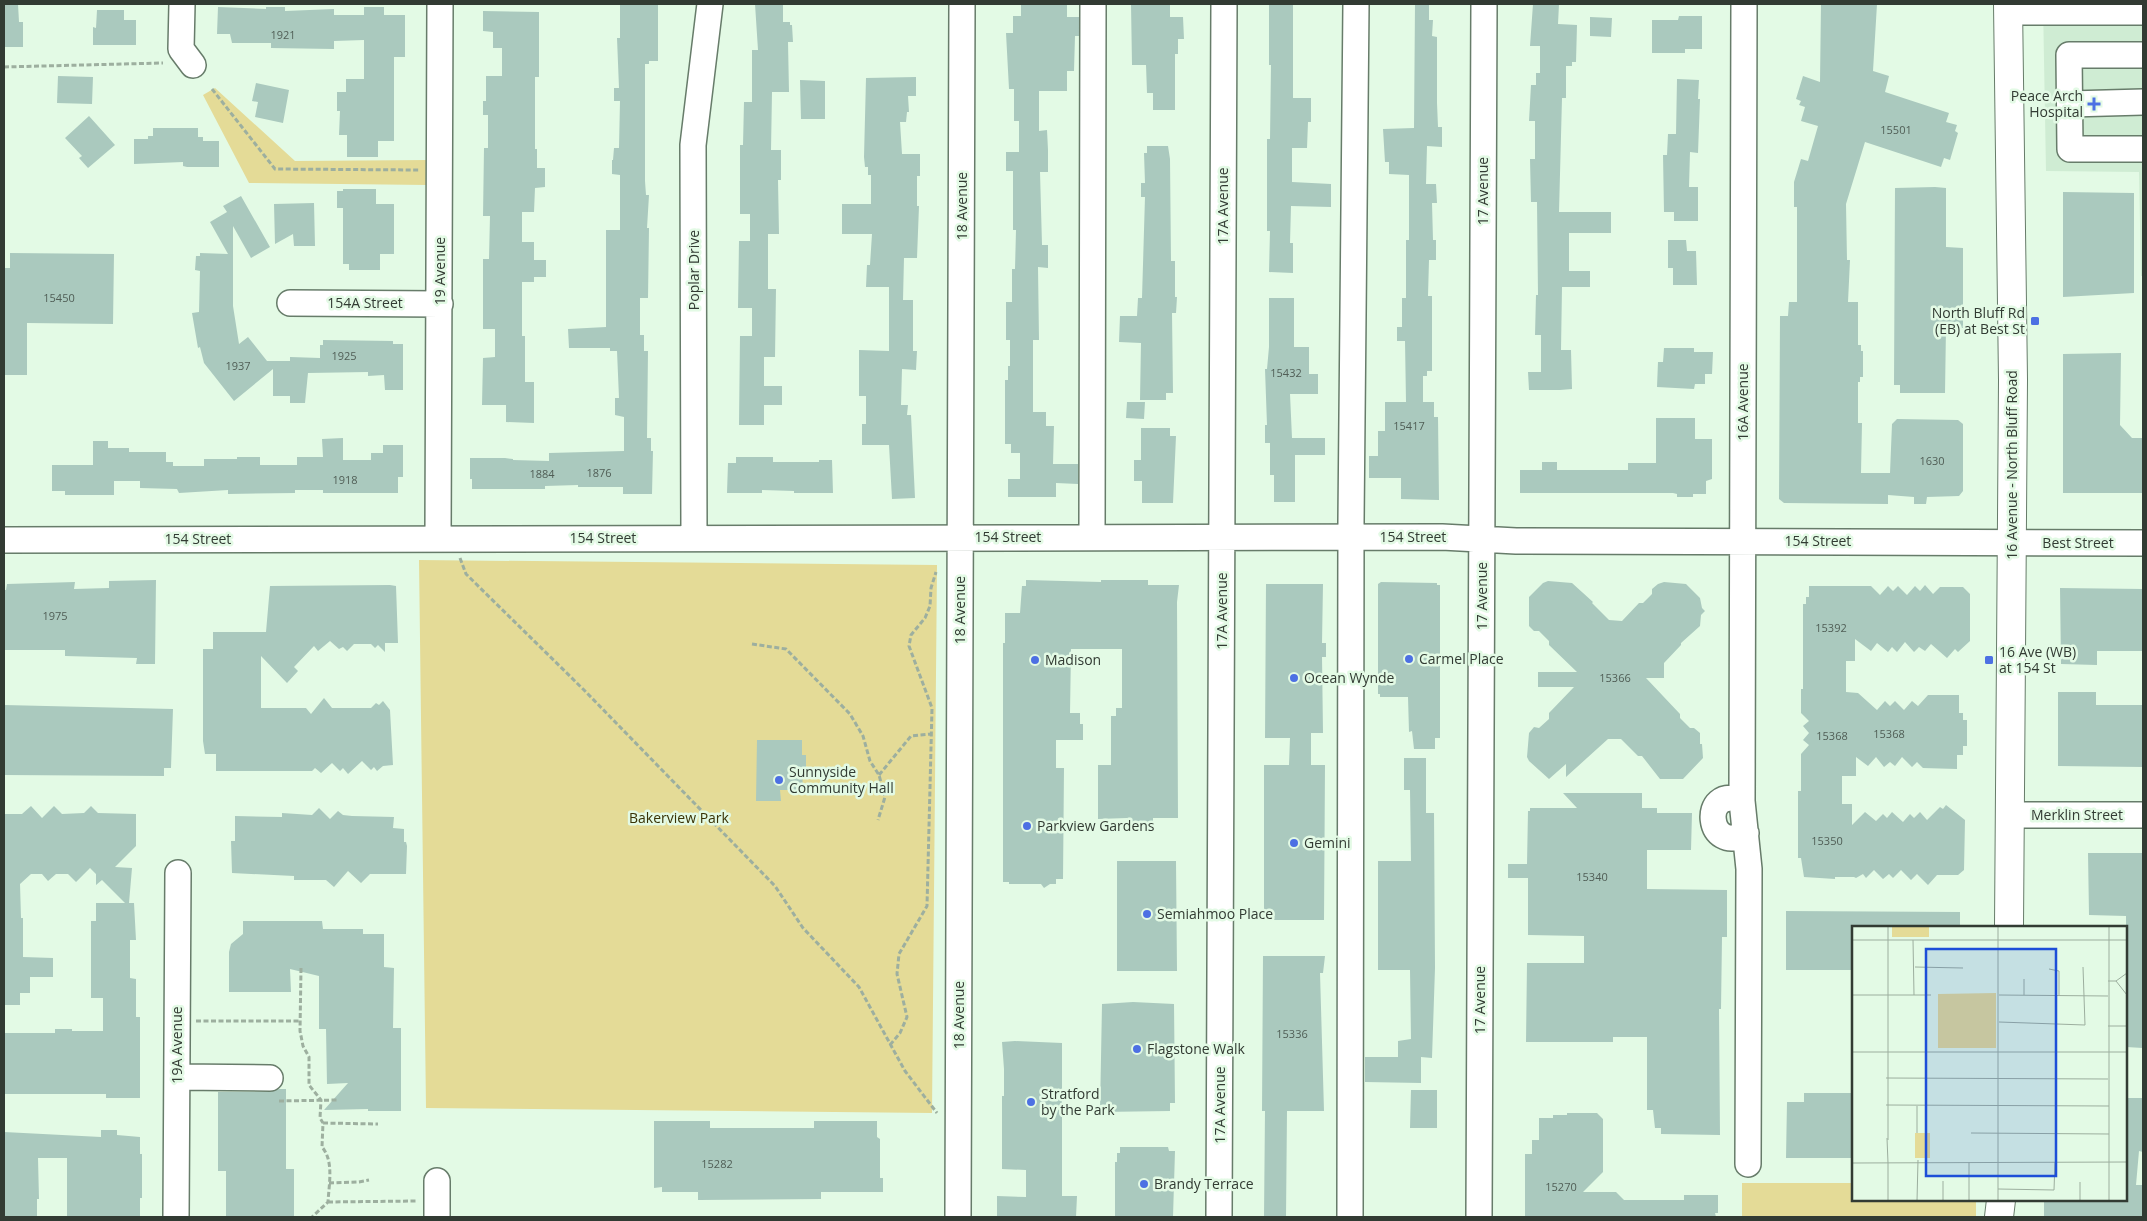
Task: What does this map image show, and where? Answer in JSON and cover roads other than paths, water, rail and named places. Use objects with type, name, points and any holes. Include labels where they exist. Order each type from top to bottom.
[{"type":"main road","name":"16 Avenue - North Bluff Road","points":[[2008,8],[2013,380],[2009,926]]},
{"type":"main road","points":[[1999,1217],[2001,1201]]},
{"type":"main road","points":[[2009,1201],[2011,1217]]},
{"type":"street","points":[[182,4],[181,49],[193,65]]},
{"type":"street","name":"19 Avenue","points":[[438,538],[440,4]]},
{"type":"street","name":"Poplar Drive","points":[[694,538],[694,145],[710,4]]},
{"type":"street","name":"18 Avenue","points":[[958,1217],[962,4]]},
{"type":"street","points":[[1092,537],[1093,4]]},
{"type":"street","name":"17A Avenue","points":[[1219,1217],[1224,4]]},
{"type":"street","points":[[1350,1217],[1351,537],[1356,4]]},
{"type":"street","name":"17 Avenue","points":[[1479,1217],[1484,4]]},
{"type":"street","name":"16A Avenue","points":[[1744,4],[1742,800],[1749,869],[1748,1164]]},
{"type":"street","points":[[2008,8],[2143,12]]},
{"type":"street","points":[[2143,55],[2069,55],[2070,149],[2143,149]]},
{"type":"street","points":[[2070,104],[2143,102]]},
{"type":"street","name":"154A Street","points":[[290,303],[440,304]]},
{"type":"street","name":"154 Street","points":[[4,540],[1442,537],[1516,541],[1743,540],[2012,543]]},
{"type":"street","name":"Best Street","points":[[2012,543],[2143,543]]},
{"type":"street","name":"Merklin Street","points":[[2010,815],[2143,815]]},
{"type":"street","name":"19A Avenue","points":[[176,1217],[178,873]]},
{"type":"street","points":[[177,1077],[275,1090]]},
{"type":"street","points":[[437,1181],[437,1217]]},
{"type":"place","name":"Peace Arch Hospital","points":[[2094,104]]},
{"type":"place","name":"North Bluff Rd (EB) at Best St","points":[[2035,321]]},
{"type":"place","name":"Carmel Place","points":[[1409,659]]},
{"type":"place","name":"Madison","points":[[1035,660]]},
{"type":"place","name":"16 Ave (WB) at 154 St","points":[[1989,660]]},
{"type":"place","name":"Ocean Wynde","points":[[1294,678]]},
{"type":"place","name":"Sunnyside Community Hall","points":[[779,780]]},
{"type":"place","name":"Parkview Gardens","points":[[1027,826]]},
{"type":"place","name":"Gemini","points":[[1294,843]]},
{"type":"place","name":"Semiahmoo Place","points":[[1147,914]]},
{"type":"place","name":"Flagstone Walk","points":[[1137,1049]]},
{"type":"place","name":"Stratford by the Park","points":[[1031,1102]]},
{"type":"place","name":"Brandy Terrace","points":[[1144,1184]]},
{"type":"park label","name":"Bakerview Park","points":[[679,818]]}]
